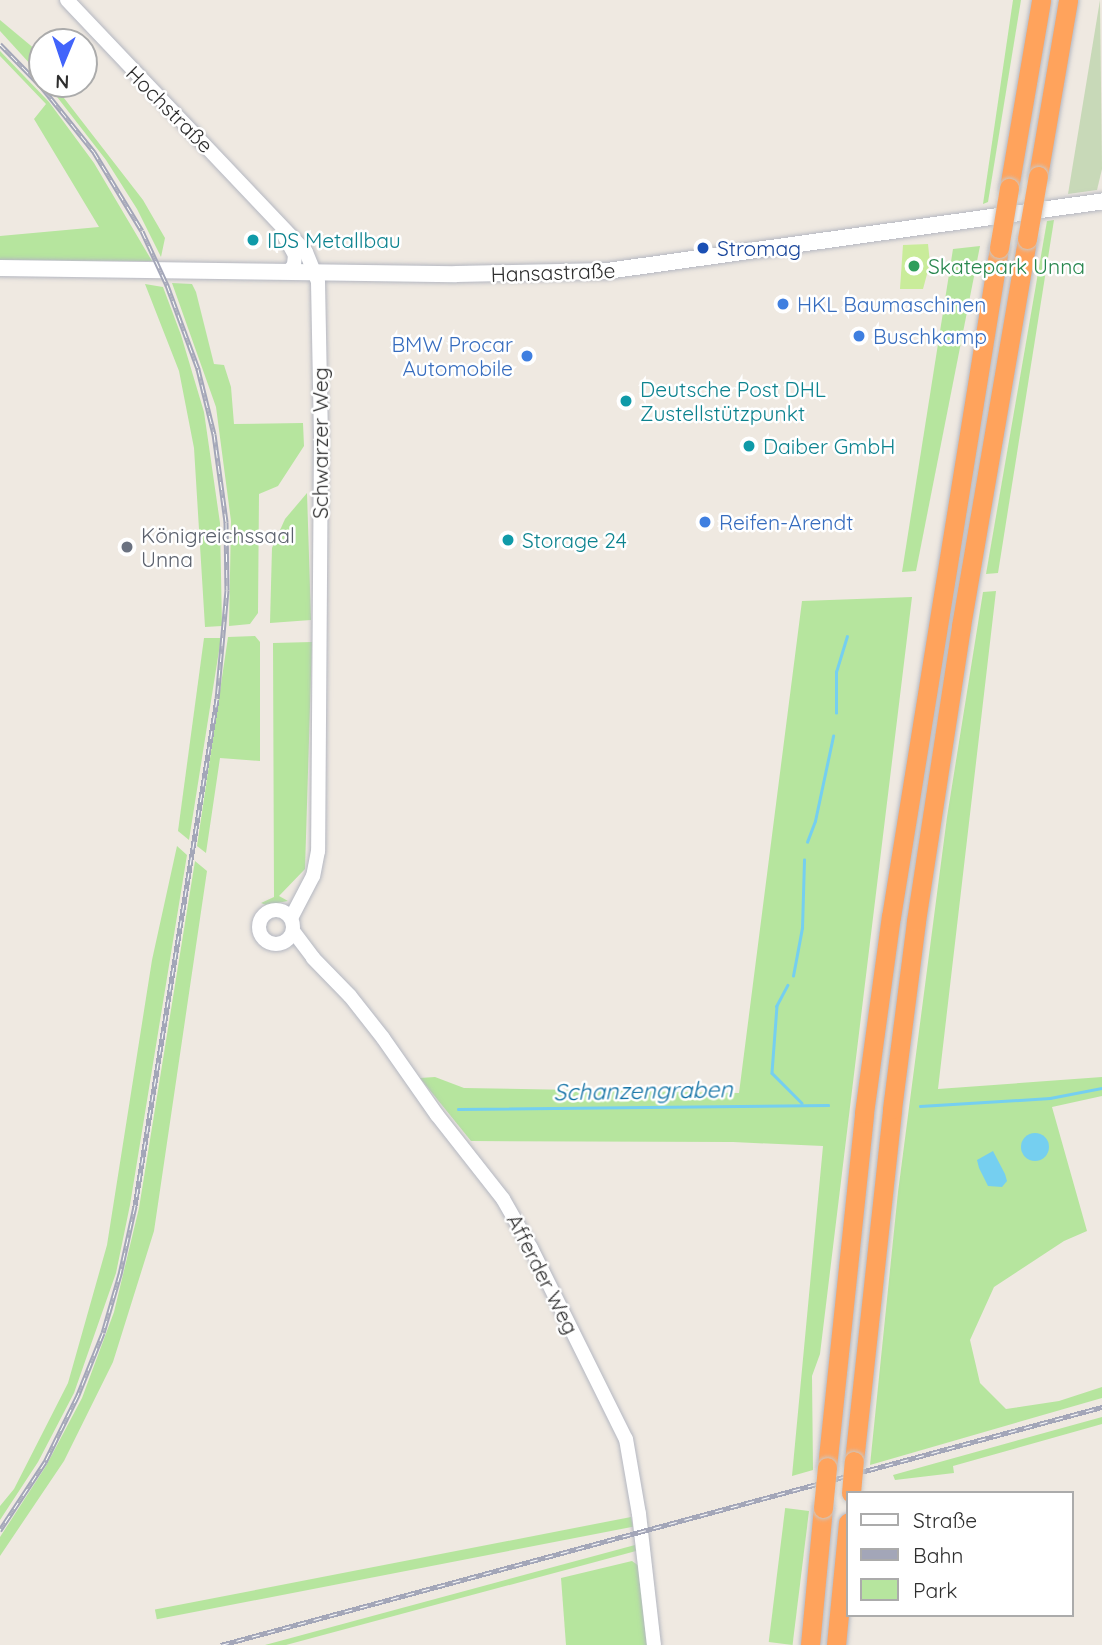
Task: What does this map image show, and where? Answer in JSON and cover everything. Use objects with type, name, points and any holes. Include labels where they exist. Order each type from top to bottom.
[{"type":"highway","points":[[810,1645],[864,1113],[935,628],[1041,0]]},
{"type":"highway","points":[[851,1491],[901,1042],[961,626],[1068,0]]},
{"type":"highway","points":[[836,1645],[846,1543]]},
{"type":"main road","name":"Hansastraße","points":[[0,268],[532,274],[618,270],[1102,201]]},
{"type":"street","name":"Hochstraße","points":[[67,0],[306,252],[316,273]]},
{"type":"street","name":"Hochstraße","points":[[274,217],[295,255],[294,265],[288,272]]},
{"type":"street","name":"Schwarzer Weg","points":[[292,925],[309,884],[318,851],[321,436],[320,306],[316,273]]},
{"type":"street","points":[[276,909],[285,912],[292,925],[282,943],[271,943],[260,931],[263,915],[294,900],[309,884]]},
{"type":"street","name":"Afferder Weg","points":[[292,925],[313,958],[368,1018],[437,1115],[503,1199],[602,1391],[626,1439],[631,1458],[654,1645]]},
{"type":"street","name":"Afferder Weg","points":[[282,943],[313,958]]},
{"type":"green space","points":[[1013,0],[1021,0],[988,202],[983,204]]},
{"type":"green space","points":[[1100,0],[1102,169],[1097,190],[1068,194]]},
{"type":"green space","points":[[0,20],[28,43],[28,62],[0,31]]},
{"type":"green space","points":[[0,51],[28,80],[28,85],[0,56]]},
{"type":"green space","points":[[40,98],[49,102],[94,163],[152,261],[0,260],[0,236],[99,227],[34,119],[46,104]]},
{"type":"green space","points":[[58,98],[64,98],[143,200],[165,238],[161,257],[137,209],[106,160]]},
{"type":"green space","points":[[1054,220],[998,573],[986,574],[1047,221]]},
{"type":"green space","name":"Skatepark Unna","points":[[928,244],[930,263],[923,289],[900,289],[903,245]]},
{"type":"green space","points":[[980,246],[916,571],[902,572],[953,249]]},
{"type":"green space","points":[[172,283],[192,284],[196,292],[214,364],[224,365],[231,387],[234,424],[303,423],[304,446],[278,486],[259,494],[258,613],[250,624],[229,626],[231,521],[216,407]]},
{"type":"green space","points":[[145,284],[163,287],[181,335],[204,412],[220,523],[222,626],[205,627],[194,448],[179,371]]},
{"type":"green space","points":[[307,493],[311,620],[270,623],[272,548],[285,519]]},
{"type":"green space","points":[[996,591],[938,1089],[1102,1077],[1102,1096],[1052,1107],[1087,1231],[1064,1241],[994,1287],[970,1340],[980,1383],[1006,1409],[1059,1401],[1102,1387],[1102,1398],[870,1465],[898,1192],[947,817],[983,592]]},
{"type":"green space","points":[[912,597],[820,1354],[812,1376],[813,1470],[792,1476],[823,1146],[733,1142],[471,1141],[420,1078],[435,1077],[464,1088],[739,1093],[802,601]]},
{"type":"green space","points":[[255,636],[260,642],[260,761],[220,758],[206,853],[197,846],[228,637]]},
{"type":"green space","points":[[204,638],[221,638],[189,840],[178,831]]},
{"type":"green space","points":[[312,642],[305,869],[279,896],[288,901],[266,905],[261,903],[274,897],[273,643]]},
{"type":"green space","points":[[177,846],[187,855],[130,1205],[116,1273],[74,1393],[38,1462],[0,1520],[0,1506],[14,1489],[68,1383],[107,1245],[152,960]]},
{"type":"green space","points":[[195,861],[207,871],[154,1231],[113,1362],[64,1461],[0,1556],[0,1537],[46,1466],[82,1398],[114,1312],[139,1208]]},
{"type":"green space","points":[[1102,1417],[1102,1424],[953,1466],[954,1473],[895,1480],[893,1475]]},
{"type":"green space","points":[[785,1508],[809,1511],[793,1645],[769,1642]]},
{"type":"green space","points":[[631,1517],[633,1527],[157,1619],[155,1610]]},
{"type":"green space","points":[[635,1545],[636,1551],[286,1645],[265,1645]]},
{"type":"green space","points":[[632,1561],[639,1566],[648,1645],[566,1645],[561,1578]]},
{"type":"water","points":[[1035,1133],[1045,1137],[1049,1147],[1045,1157],[1035,1161],[1025,1157],[1021,1147],[1025,1137]]},
{"type":"water","points":[[993,1151],[1007,1181],[1002,1187],[988,1186],[977,1160]]},
{"type":"waterway","points":[[836,713],[836,672],[847,637]]},
{"type":"waterway","points":[[807,842],[815,821],[833,736]]},
{"type":"waterway","points":[[793,976],[802,928],[804,860]]},
{"type":"waterway","points":[[788,985],[777,1006],[772,1073],[802,1103]]},
{"type":"waterway","name":"Schanzengraben","points":[[920,1106],[1050,1098],[1102,1088]]},
{"type":"waterway","name":"Schanzengraben","points":[[458,1109],[828,1105]]},
{"type":"railway","points":[[0,44],[41,86],[94,152],[142,231],[167,285],[198,369],[214,434],[226,522],[227,590],[217,699],[135,1206],[120,1274],[103,1333],[78,1395],[45,1462],[0,1530]]},
{"type":"railway","points":[[221,1645],[1102,1407]]},
{"type":"place","name":"IDS Metallbau","points":[[253,240]]},
{"type":"place","name":"Stromag","points":[[703,248]]},
{"type":"place","name":"Skatepark Unna","points":[[914,266]]},
{"type":"place","name":"HKL Baumaschinen","points":[[783,304]]},
{"type":"place","name":"Buschkamp","points":[[859,336]]},
{"type":"place","name":"BMW Procar Automobile","points":[[527,356]]},
{"type":"place","name":"Deutsche Post DHL Zustellstützpunkt","points":[[626,401]]},
{"type":"place","name":"Daiber GmbH","points":[[749,446]]},
{"type":"place","name":"Reifen-Arendt","points":[[705,522]]},
{"type":"place","name":"Storage 24","points":[[508,540]]},
{"type":"place","name":"Königreichssaal Unna","points":[[127,547]]}]
